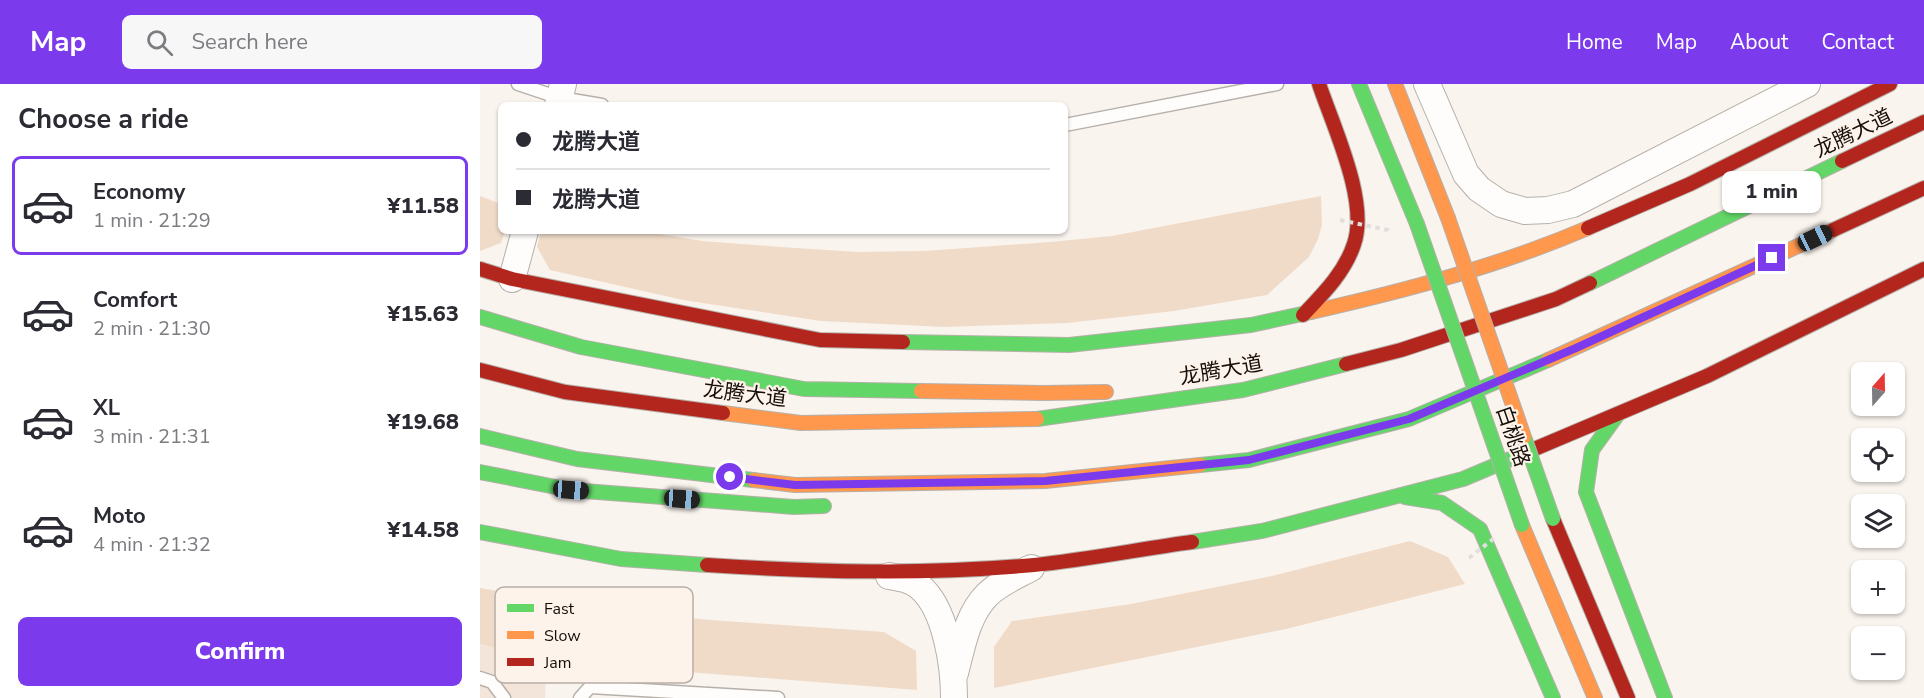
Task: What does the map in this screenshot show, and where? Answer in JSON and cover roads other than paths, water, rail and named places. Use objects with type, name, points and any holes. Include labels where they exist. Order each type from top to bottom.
[{"type":"main road","points":[[1303,315],[1330,287],[1344,266],[1359,230],[1358,206],[1353,184],[1319,84]]},
{"type":"main road","name":"白桃路","points":[[1359,84],[1416,224],[1522,525],[1595,698]]},
{"type":"main road","name":"白桃路","points":[[1395,84],[1448,218],[1553,519],[1628,698]]},
{"type":"main road","points":[[480,269],[512,279],[820,340],[1069,345],[1251,325],[1390,294],[1558,241],[1690,184],[1890,84]]},
{"type":"main road","name":"龙腾大道","points":[[480,370],[565,392],[801,423],[1040,419],[1243,390],[1401,350],[1556,299],[1924,122]]},
{"type":"main road","points":[[1113,488],[1249,460],[1409,419],[1576,348],[1924,188]]},
{"type":"main road","points":[[480,532],[621,559],[789,570],[868,572],[1036,565],[1262,531],[1463,479],[1707,376],[1924,269]]},
{"type":"main road","points":[[480,317],[581,347],[804,389],[1114,392]]},
{"type":"main road","points":[[1137,392],[1243,390]]},
{"type":"main road","points":[[1619,413],[1592,450],[1586,492],[1665,698]]},
{"type":"main road","points":[[480,436],[577,459],[795,485],[1045,481],[1249,460]]},
{"type":"main road","points":[[480,471],[571,490],[794,507],[842,506]]},
{"type":"main road","points":[[1398,495],[1442,502],[1480,529],[1553,698]]},
{"type":"street","points":[[1427,84],[1466,174],[1479,189],[1501,204],[1525,211],[1548,210],[1573,204],[1807,84]]},
{"type":"street","points":[[512,279],[524,234]]},
{"type":"street","points":[[954,687],[971,620],[985,596],[996,587],[1036,565]]},
{"type":"street","points":[[868,572],[905,579],[918,585],[928,595],[941,620],[954,687]]},
{"type":"lane","points":[[518,84],[588,102]]},
{"type":"lane","points":[[1068,125],[1277,84]]},
{"type":"lane","points":[[480,678],[492,682],[504,698]]},
{"type":"lane","points":[[580,698],[590,687],[777,698]]}]
